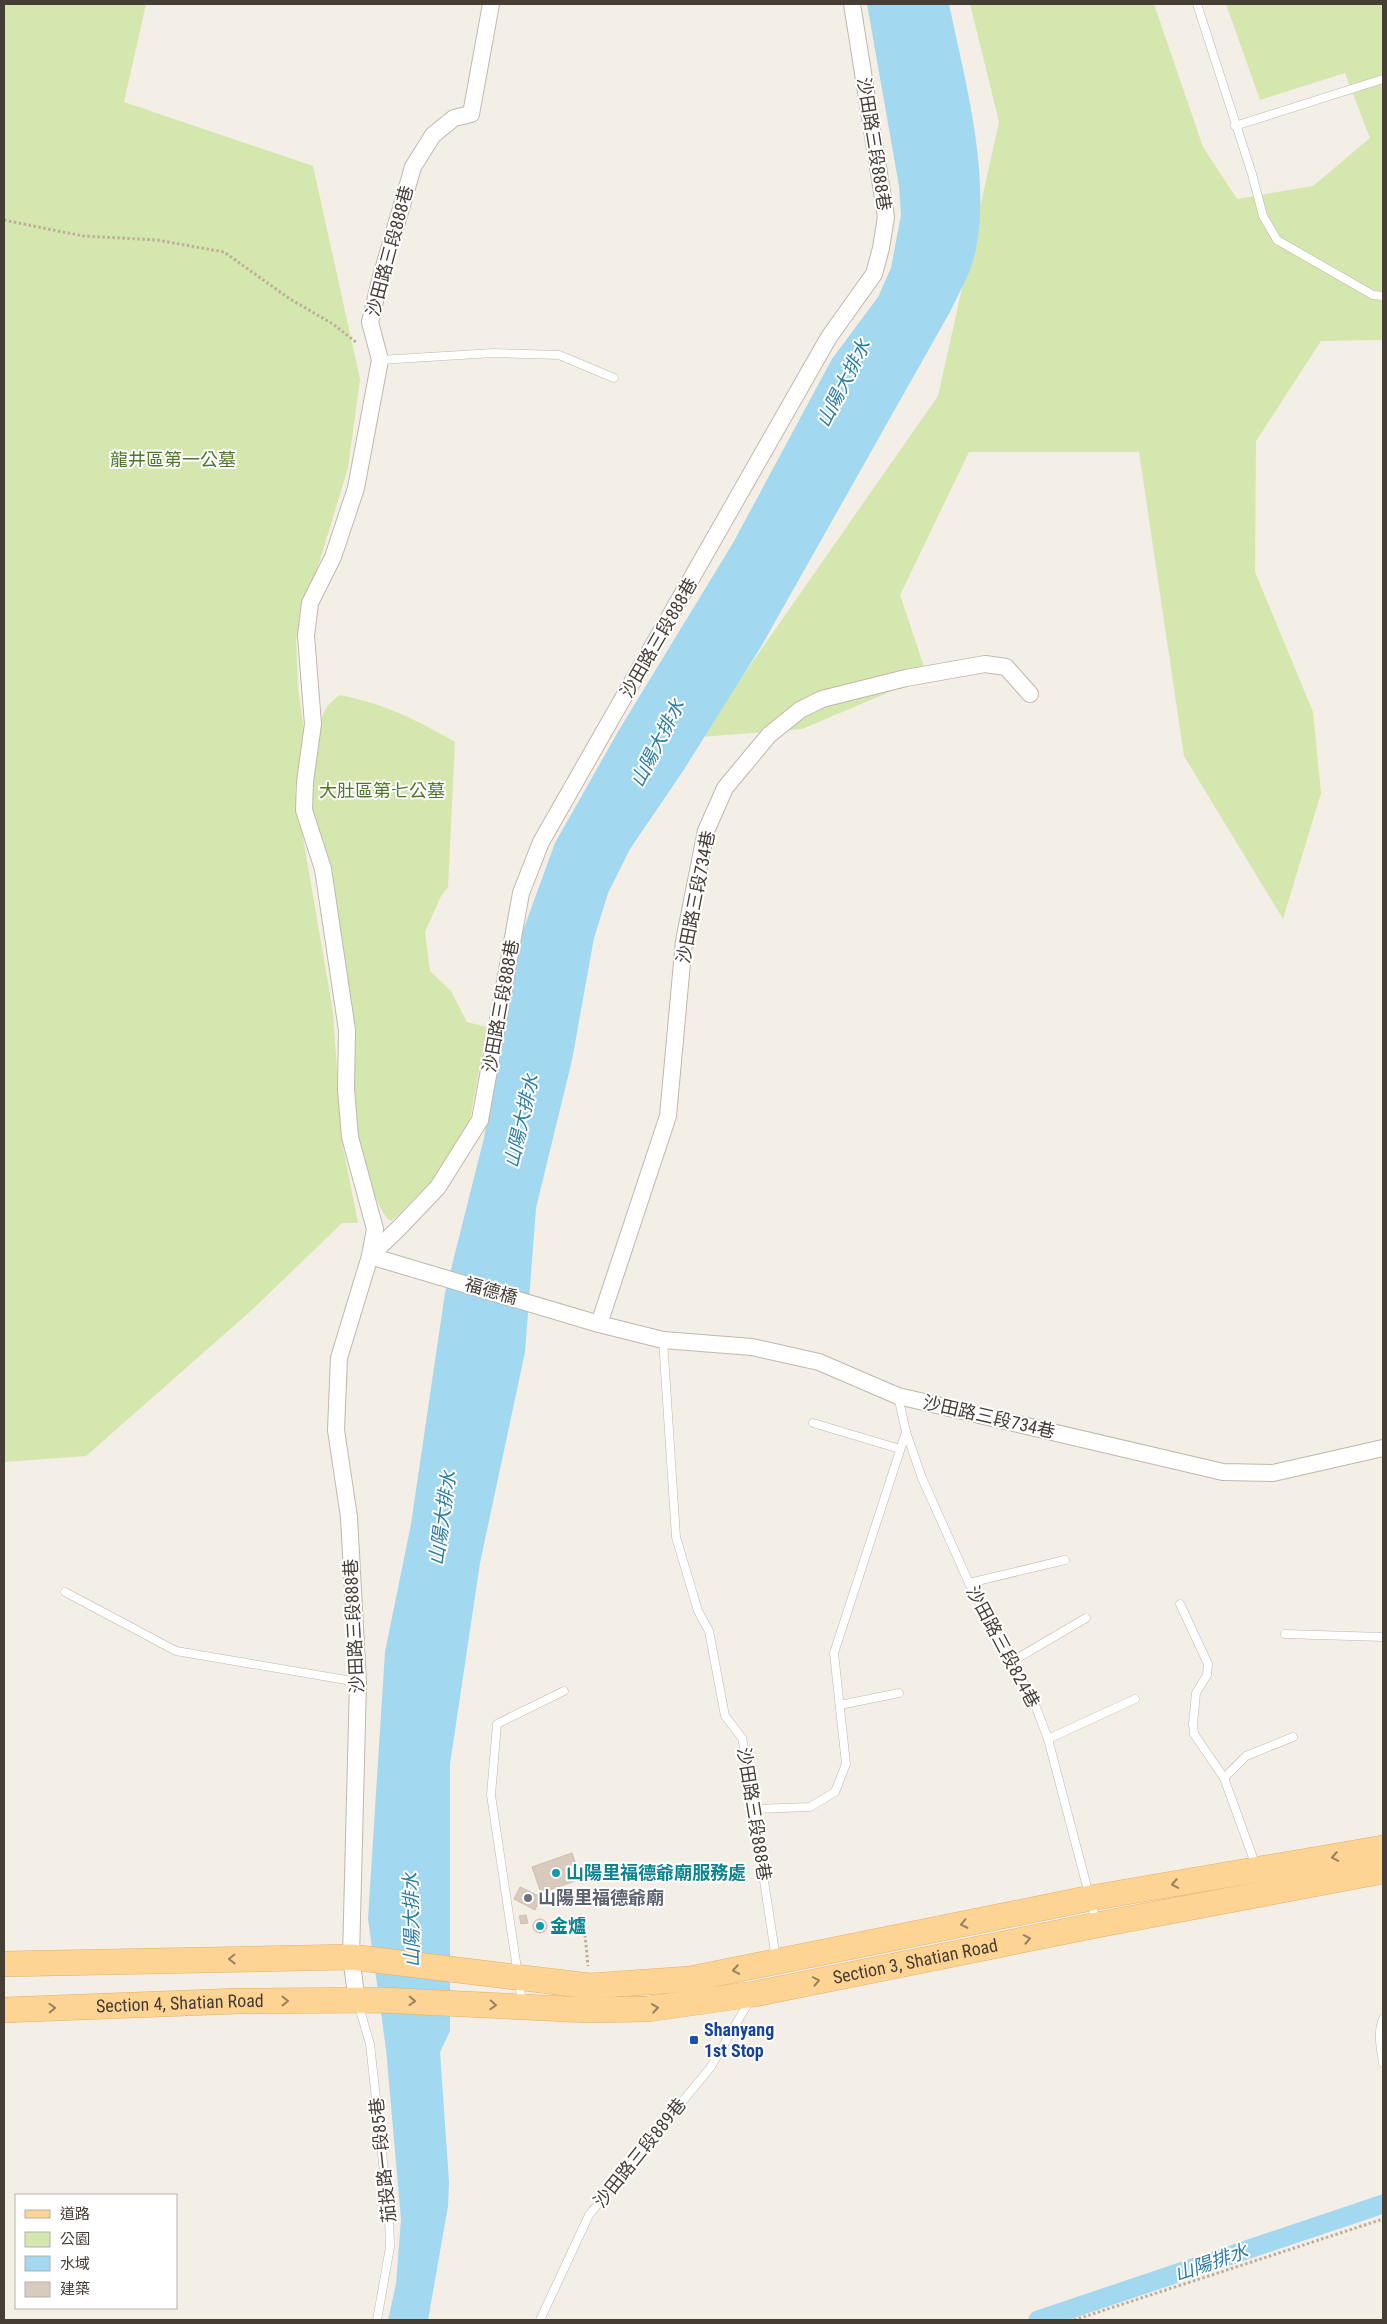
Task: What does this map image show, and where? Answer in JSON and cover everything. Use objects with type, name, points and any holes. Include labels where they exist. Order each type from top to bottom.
[{"type":"main road","name":"Section 3, Shatian Road","points":[[351,1957],[590,1986],[690,1979],[774,1967],[1091,1898],[1258,1870],[1382,1867]]},
{"type":"main road","name":"Section 3, Shatian Road","points":[[444,2003],[588,2010],[648,2009],[1097,1925],[1382,1867]]},
{"type":"main road","points":[[4,1964],[351,1957]]},
{"type":"main road","name":"Section 4, Shatian Road","points":[[4,2010],[239,2001],[444,2003]]},
{"type":"street","name":"沙田路三段888巷","points":[[368,2001],[351,1957],[358,1682],[349,1517],[336,1430],[339,1358],[370,1256],[375,1229],[350,1138],[346,1089],[347,1030],[323,869],[304,810],[304,782],[313,724],[306,636],[310,603],[333,557],[356,488],[380,360],[370,322],[413,166],[433,135],[454,118],[472,114],[491,4]]},
{"type":"street","name":"沙田路三段888巷","points":[[370,1256],[400,1228],[438,1187],[480,1120],[521,893],[542,842],[829,338],[874,274],[886,217],[852,4]]},
{"type":"street","name":"沙田路三段734巷","points":[[599,1324],[668,1116],[684,941],[706,831],[725,788],[769,735],[800,710],[822,699],[906,678],[985,664],[1006,667],[1030,694]]},
{"type":"street","name":"福德橋","points":[[370,1256],[545,1306]]},
{"type":"street","name":"沙田路三段734巷","points":[[545,1306],[599,1324],[663,1340],[752,1347],[819,1362],[898,1396],[1222,1472],[1273,1473],[1383,1448]]},
{"type":"lane","points":[[1197,4],[1252,174],[1263,216],[1277,240],[1373,295],[1383,296]]},
{"type":"lane","points":[[1236,126],[1383,79]]},
{"type":"lane","points":[[380,360],[492,353],[559,355],[614,378]]},
{"type":"lane","name":"沙田路三段888巷","points":[[663,1340],[676,1537],[698,1611],[709,1631],[725,1716],[742,1738],[753,1790],[774,1967]]},
{"type":"lane","name":"沙田路三段824巷","points":[[898,1396],[906,1432],[922,1478],[969,1583],[1011,1662],[1031,1694],[1048,1739],[1097,1925]]},
{"type":"lane","points":[[813,1423],[900,1449]]},
{"type":"lane","points":[[754,1809],[810,1807],[835,1792],[846,1764],[834,1653],[906,1432]]},
{"type":"lane","points":[[969,1583],[1065,1560]]},
{"type":"lane","points":[[65,1592],[176,1651],[358,1682]]},
{"type":"lane","points":[[1180,1604],[1208,1664],[1207,1675],[1196,1694],[1194,1734],[1224,1778],[1258,1870]]},
{"type":"lane","points":[[1011,1662],[1086,1618]]},
{"type":"lane","points":[[1285,1634],[1383,1637]]},
{"type":"lane","points":[[523,2007],[491,1795],[497,1724],[564,1691]]},
{"type":"lane","points":[[840,1705],[899,1693]]},
{"type":"lane","points":[[1048,1739],[1134,1699]]},
{"type":"lane","points":[[1224,1778],[1246,1756],[1293,1737]]},
{"type":"lane","name":"沙田路三段889巷","points":[[540,2320],[589,2215],[710,2068],[756,1990]]},
{"type":"lane","name":"茄投路一段85巷","points":[[368,2001],[370,2044],[389,2217],[390,2247],[377,2320]]},
{"type":"lane","points":[[1383,2019],[1380,2025],[1379,2039],[1383,2063]]},
{"type":"path","points":[[4,220],[83,236],[157,240],[224,252],[290,299],[333,324],[380,360]]},
{"type":"path","points":[[585,1935],[590,1986]]},
{"type":"path","points":[[1074,2320],[1383,2219]]},
{"type":"green space","name":"龍井區第一公墓","points":[[4,4],[146,4],[124,102],[313,166],[360,379],[348,468],[296,639],[298,688],[304,730],[295,791],[333,1012],[342,1142],[358,1223],[342,1223],[253,1309],[86,1456],[4,1462]]},
{"type":"green space","points":[[970,4],[1154,4],[1203,147],[1237,199],[1313,186],[1370,138],[1345,73],[1260,100],[1226,4],[1383,4],[1383,340],[1321,341],[1256,441],[1255,572],[1313,712],[1321,793],[1283,919],[1184,756],[1139,452],[969,452],[900,595],[927,676],[802,729],[700,737],[938,396],[999,122]]},
{"type":"green space","name":"大肚區第七公墓","points":[[340,695],[399,713],[455,742],[448,887],[441,896],[425,932],[430,971],[451,991],[467,1022],[487,1027],[470,1120],[444,1168],[392,1221],[386,1216],[374,1193],[356,1124],[308,791],[317,761],[322,717],[331,702]]},
{"type":"water","name":"山陽大排水","points":[[867,4],[949,4],[969,99],[979,166],[979,231],[973,261],[951,310],[762,645],[683,771],[630,849],[608,893],[594,938],[572,1060],[536,1208],[525,1352],[480,1563],[450,1764],[450,2031],[440,2052],[449,2182],[448,2206],[428,2320],[388,2320],[396,2284],[401,2219],[386,2049],[368,1919],[385,1652],[411,1524],[445,1293],[484,1138],[517,947],[555,843],[619,730],[733,543],[832,359],[878,297],[891,268],[901,215],[899,186]]},
{"type":"building","name":"山陽里福德爺廟服務處","points":[[572,1853],[581,1879],[541,1893],[532,1867]]},
{"type":"building","name":"山陽里福德爺廟","points":[[520,1887],[541,1897],[535,1910],[514,1899]]},
{"type":"building","points":[[526,1915],[528,1923],[521,1924],[519,1916]]},
{"type":"building","name":"金爐","points":[[540,1919],[545,1921],[547,1926],[545,1931],[540,1933],[535,1931],[533,1926],[535,1921]]},
{"type":"waterway","name":"山陽排水","points":[[1038,2320],[1383,2204]]},
{"type":"place","name":"山陽里福德爺廟服務處","points":[[556,1873]]},
{"type":"place","name":"山陽里福德爺廟","points":[[528,1898]]},
{"type":"place","name":"金爐","points":[[540,1926]]},
{"type":"place","name":"Shanyang 1st Stop","points":[[694,2040]]}]
